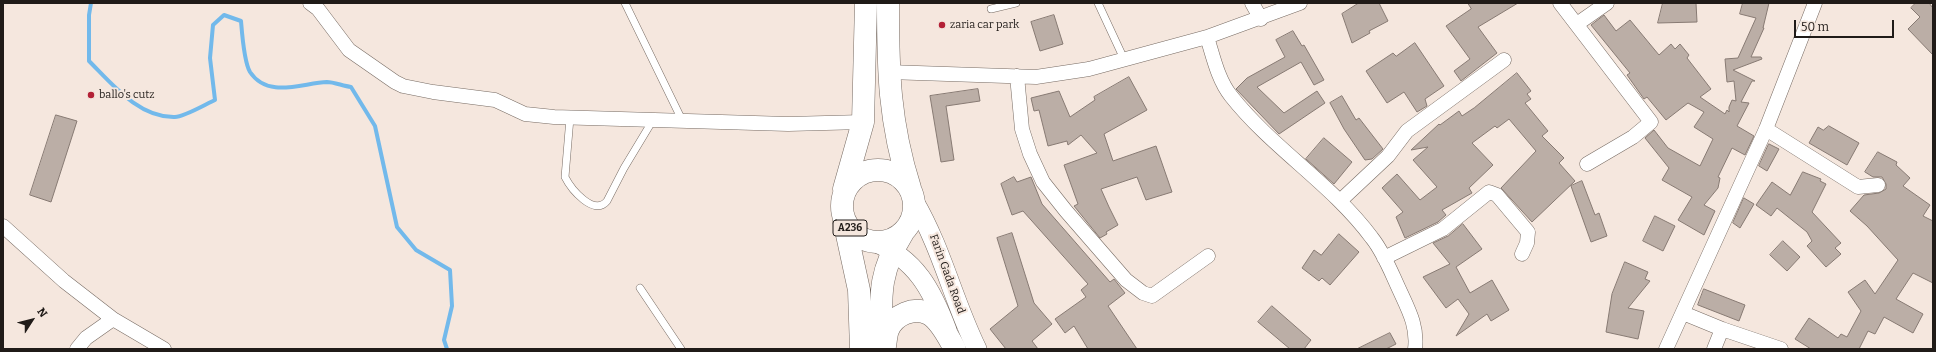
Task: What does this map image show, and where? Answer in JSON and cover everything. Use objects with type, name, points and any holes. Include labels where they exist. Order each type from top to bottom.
[{"type":"highway","name":"A236","points":[[861,349],[858,290],[841,207],[843,194],[864,122],[866,3]]},
{"type":"highway","points":[[883,349],[883,246],[906,229],[914,214],[912,195],[895,135],[888,72],[888,3]]},
{"type":"highway","points":[[843,194],[848,185],[856,176],[868,170],[878,169],[897,174],[912,195]]},
{"type":"highway","name":"A236","points":[[844,220],[852,231],[862,239],[883,246]]},
{"type":"highway","points":[[883,349],[892,323],[907,312],[914,311],[929,314],[936,319],[955,349]]},
{"type":"main road","name":"Farin Gada Road","points":[[912,195],[932,234],[962,314],[977,349]]},
{"type":"main road","name":"Farin Gada Road","points":[[883,246],[909,263],[926,284],[935,300],[955,349]]},
{"type":"street","points":[[310,3],[318,9],[349,50],[403,86],[433,92],[495,100],[525,114],[570,118],[653,119],[788,124],[864,122]]},
{"type":"street","points":[[1252,3],[1260,19]]},
{"type":"street","points":[[888,72],[1036,77],[1089,70],[1207,37],[1260,19],[1300,3]]},
{"type":"street","points":[[1560,3],[1651,122],[1633,137],[1587,164]]},
{"type":"street","points":[[1577,24],[1607,3]]},
{"type":"street","points":[[1666,349],[1766,129],[1815,3]]},
{"type":"street","points":[[1207,37],[1218,70],[1230,95],[1258,126],[1290,157],[1340,201],[1373,238],[1413,319],[1414,348]]},
{"type":"street","points":[[1340,201],[1388,156],[1407,131],[1504,60]]},
{"type":"street","points":[[1017,76],[1022,129],[1030,154],[1043,182],[1126,280],[1143,293],[1152,296],[1208,256]]},
{"type":"street","points":[[1766,129],[1858,187],[1878,185]]},
{"type":"street","points":[[1384,258],[1443,230],[1489,192],[1497,195],[1528,232],[1528,243],[1522,254]]},
{"type":"street","points":[[3,226],[64,281],[113,319],[164,349]]},
{"type":"street","points":[[1683,313],[1722,329],[1781,349]]},
{"type":"street","points":[[77,349],[86,338],[113,319]]},
{"type":"street","points":[[1714,349],[1722,329]]},
{"type":"lane","points":[[625,3],[682,120]]},
{"type":"lane","points":[[991,9],[1016,3]]},
{"type":"lane","points":[[1098,3],[1124,59]]},
{"type":"lane","points":[[570,118],[565,178],[586,201],[598,206],[608,201],[624,168],[653,119]]},
{"type":"lane","points":[[640,288],[681,349]]},
{"type":"building","points":[[1359,3],[1379,3],[1388,21],[1369,31],[1370,33],[1352,43],[1342,14]]},
{"type":"building","points":[[1468,3],[1518,3],[1478,27],[1497,53],[1461,81],[1454,71],[1470,59],[1446,26],[1471,9]]},
{"type":"building","points":[[1663,3],[1696,3],[1697,22],[1658,23]]},
{"type":"building","points":[[1743,3],[1769,3],[1764,28],[1751,57],[1761,57],[1762,59],[1733,70],[1755,81],[1752,81],[1741,102],[1749,103],[1737,126],[1754,136],[1745,155],[1732,148],[1718,177],[1720,178],[1718,188],[1704,205],[1715,211],[1704,235],[1678,220],[1692,197],[1662,180],[1669,168],[1645,138],[1654,130],[1668,148],[1700,166],[1713,139],[1694,127],[1704,112],[1688,103],[1666,120],[1647,97],[1644,99],[1627,75],[1630,73],[1591,25],[1604,15],[1616,31],[1630,20],[1659,55],[1671,44],[1675,49],[1680,44],[1689,55],[1687,58],[1711,89],[1700,97],[1725,114],[1727,110],[1729,112],[1729,107],[1732,100],[1736,101],[1734,81],[1727,82],[1725,59],[1738,58],[1756,18],[1740,14]]},
{"type":"building","points":[[1916,3],[1929,3],[1933,8],[1933,55],[1908,29],[1920,17],[1911,8]]},
{"type":"building","points":[[1054,15],[1063,44],[1040,51],[1031,22]]},
{"type":"building","points":[[1293,31],[1302,46],[1304,45],[1324,80],[1314,85],[1301,62],[1257,87],[1284,113],[1317,91],[1325,103],[1279,134],[1236,89],[1247,78],[1285,57],[1276,40]]},
{"type":"building","points":[[1415,43],[1444,86],[1425,99],[1427,106],[1417,112],[1404,92],[1387,103],[1366,71],[1393,53],[1396,56]]},
{"type":"building","points":[[1517,73],[1531,91],[1527,94],[1531,99],[1525,103],[1548,131],[1542,136],[1564,158],[1559,163],[1575,181],[1532,222],[1501,188],[1536,151],[1509,119],[1497,128],[1495,126],[1472,143],[1493,165],[1469,188],[1472,193],[1442,210],[1446,215],[1438,222],[1405,238],[1396,217],[1403,212],[1382,188],[1397,174],[1420,200],[1437,187],[1413,160],[1428,147],[1411,150],[1439,124],[1440,125],[1459,111],[1462,116]]},
{"type":"building","points":[[1129,77],[1147,110],[1104,134],[1113,161],[1156,146],[1172,192],[1146,200],[1137,177],[1101,189],[1118,225],[1106,232],[1107,234],[1100,238],[1074,206],[1078,204],[1064,165],[1097,153],[1081,135],[1068,145],[1067,141],[1048,146],[1039,110],[1034,111],[1031,98],[1059,91],[1070,117],[1095,100],[1094,97]]},
{"type":"building","points":[[978,89],[980,101],[946,106],[954,160],[941,162],[930,96]]},
{"type":"building","points":[[1342,96],[1356,120],[1359,118],[1383,149],[1372,159],[1365,160],[1344,129],[1330,103]]},
{"type":"building","points":[[56,115],[77,121],[51,202],[30,195]]},
{"type":"building","points":[[1829,126],[1859,143],[1847,165],[1809,143],[1818,127],[1823,130]]},
{"type":"building","points":[[1324,138],[1352,162],[1334,184],[1306,159]]},
{"type":"building","points":[[1769,144],[1779,149],[1767,171],[1759,166]]},
{"type":"building","points":[[1878,152],[1897,162],[1896,165],[1910,178],[1903,186],[1930,205],[1923,216],[1933,221],[1933,283],[1913,273],[1896,299],[1923,314],[1913,333],[1884,317],[1875,334],[1868,331],[1859,349],[1811,349],[1795,339],[1809,318],[1838,338],[1841,334],[1847,337],[1861,311],[1848,292],[1865,280],[1875,294],[1898,260],[1867,226],[1850,211],[1864,195],[1879,193],[1886,189],[1886,184],[1882,177],[1873,177],[1865,172]]},
{"type":"building","points":[[1803,172],[1821,179],[1820,181],[1826,184],[1812,212],[1841,243],[1835,248],[1841,254],[1826,267],[1807,246],[1812,241],[1807,232],[1777,208],[1771,216],[1756,205],[1772,182],[1790,195]]},
{"type":"building","points":[[1014,177],[1017,182],[1031,177],[1042,204],[1110,282],[1114,279],[1125,293],[1108,306],[1137,349],[1088,349],[1074,326],[1065,333],[1055,319],[1086,297],[1081,290],[1088,284],[1023,211],[1012,215],[1001,184]]},
{"type":"building","points":[[1582,181],[1595,215],[1599,213],[1607,236],[1591,242],[1571,186]]},
{"type":"building","points":[[1744,198],[1754,204],[1740,228],[1733,223]]},
{"type":"building","points":[[1655,216],[1675,226],[1663,251],[1643,241]]},
{"type":"building","points":[[1463,224],[1482,249],[1456,267],[1470,293],[1492,280],[1509,310],[1491,321],[1487,314],[1456,336],[1469,314],[1458,299],[1446,308],[1423,277],[1450,264],[1433,243],[1448,236]]},
{"type":"building","points":[[1012,233],[1034,303],[1052,324],[1032,341],[1038,349],[1006,349],[990,329],[1018,306],[997,238]]},
{"type":"building","points":[[1339,234],[1359,252],[1330,285],[1322,278],[1319,281],[1302,268],[1314,250],[1321,255]]},
{"type":"building","points":[[1783,241],[1800,257],[1787,271],[1770,255]]},
{"type":"building","points":[[1625,262],[1648,272],[1645,279],[1650,281],[1628,308],[1644,311],[1638,339],[1606,332],[1612,294]]},
{"type":"building","points":[[1704,289],[1745,305],[1739,321],[1698,305]]},
{"type":"building","points":[[1272,306],[1311,340],[1304,349],[1290,349],[1258,322]]},
{"type":"building","points":[[1390,333],[1396,344],[1386,349],[1357,349]]},
{"type":"waterway","points":[[91,3],[89,15],[89,61],[127,98],[138,106],[162,116],[175,117],[189,113],[215,100],[210,58],[213,25],[224,15],[241,21],[246,62],[250,72],[257,80],[266,85],[286,88],[327,82],[351,87],[375,126],[397,227],[416,250],[450,270],[452,306],[444,340],[447,349]]},
{"type":"place","name":"zaria car park","points":[[942,25]]},
{"type":"place","name":"ballo's cutz","points":[[91,95]]}]
